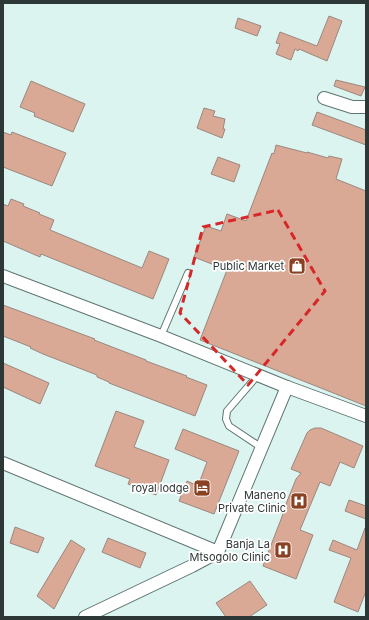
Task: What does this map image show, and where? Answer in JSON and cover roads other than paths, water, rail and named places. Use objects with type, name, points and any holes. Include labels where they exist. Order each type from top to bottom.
[{"type":"street","points":[[324,98],[352,107],[366,107]]},
{"type":"street","points":[[3,276],[161,336],[287,388],[366,416]]},
{"type":"street","points":[[85,617],[218,552],[287,388]]},
{"type":"street","points":[[3,463],[218,552]]},
{"type":"lane","points":[[161,336],[188,273]]},
{"type":"lane","points":[[258,375],[227,411],[226,419],[229,426],[262,448]]},
{"type":"place","name":"Public Market","points":[[297,266]]},
{"type":"place","name":"royal lodge","points":[[202,488]]},
{"type":"place","name":"Maneno Private Clinic","points":[[299,501]]},
{"type":"place","name":"Banja La Mtsogolo Clinic","points":[[283,550]]}]
